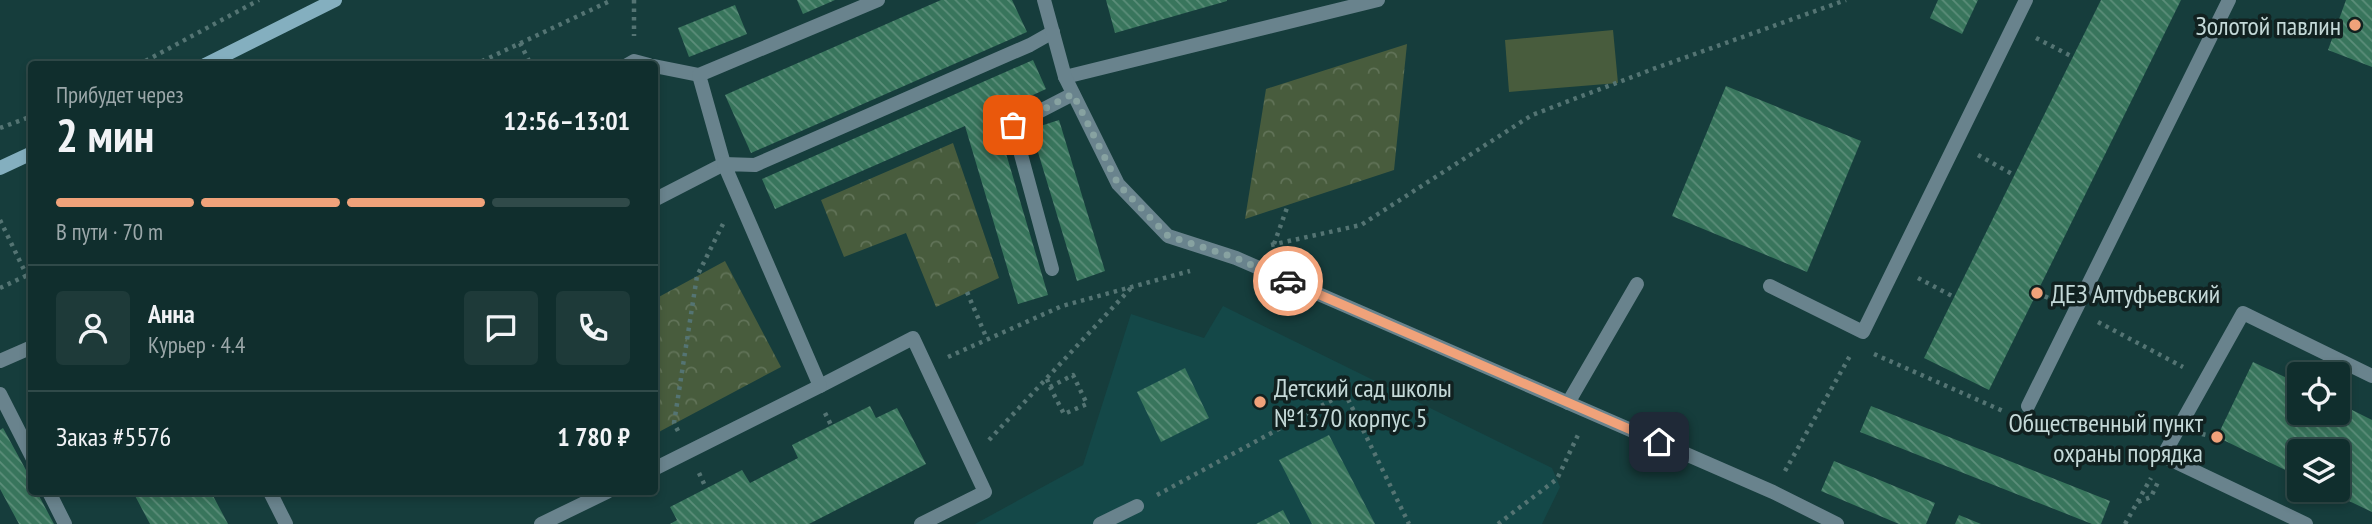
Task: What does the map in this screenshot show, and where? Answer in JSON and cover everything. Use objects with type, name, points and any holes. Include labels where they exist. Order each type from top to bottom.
[{"type":"street","points":[[658,67],[699,75],[878,0]]},
{"type":"street","points":[[1044,0],[1065,77],[1118,184],[1168,236],[1236,258],[1773,492],[1837,524]]},
{"type":"street","points":[[1065,77],[1378,0]]},
{"type":"street","points":[[1770,286],[1863,332],[2026,0]]},
{"type":"street","points":[[2028,406],[2228,0]]},
{"type":"street","points":[[213,61],[326,2]]},
{"type":"street","points":[[658,198],[724,164],[755,165],[1030,45],[1053,32]]},
{"type":"street","points":[[699,75],[724,164],[820,386]]},
{"type":"street","points":[[1052,269],[1013,125],[1073,94]]},
{"type":"street","points":[[0,168],[28,155]]},
{"type":"street","points":[[1568,402],[1637,284]]},
{"type":"street","points":[[2306,524],[2163,456],[2243,313],[2372,376]]},
{"type":"street","points":[[658,466],[913,338],[985,492],[920,524]]},
{"type":"street","points":[[0,362],[28,348]]},
{"type":"street","points":[[0,394],[28,449]]},
{"type":"street","points":[[50,495],[65,524]]},
{"type":"street","points":[[272,495],[286,524]]},
{"type":"street","points":[[541,524],[601,495]]},
{"type":"street","points":[[1100,524],[1137,506]]},
{"type":"path","points":[[145,61],[259,0]]},
{"type":"path","points":[[482,61],[612,0]]},
{"type":"path","points":[[631,61],[634,0]]},
{"type":"path","points":[[925,368],[1062,306],[1236,258],[1274,244],[1361,225],[1532,115],[1846,0]]},
{"type":"path","points":[[2013,26],[2073,57]]},
{"type":"path","points":[[520,43],[529,61]]},
{"type":"path","points":[[0,128],[28,118]]},
{"type":"path","points":[[1956,143],[2014,175]]},
{"type":"path","points":[[688,452],[674,423],[697,276],[724,223],[736,192]]},
{"type":"path","points":[[1274,244],[1288,205]]},
{"type":"path","points":[[0,220],[28,272]]},
{"type":"path","points":[[1895,266],[1954,297]]},
{"type":"path","points":[[0,288],[28,274]]},
{"type":"path","points":[[969,461],[1132,287]]},
{"type":"path","points":[[967,292],[988,340]]},
{"type":"path","points":[[2037,293],[2206,379]]},
{"type":"path","points":[[1773,492],[1863,332]]},
{"type":"path","points":[[1855,346],[2007,412],[2028,406]]},
{"type":"path","points":[[1047,379],[1050,387],[1065,414],[1087,404],[1073,375],[1050,387]]},
{"type":"path","points":[[1137,506],[1345,393],[1409,524]]},
{"type":"path","points":[[1498,524],[1557,479],[1578,435]]},
{"type":"path","points":[[2125,524],[2137,503]]},
{"type":"shaded area","name":"Детский сад школы №1370 корпус 5","points":[[1223,306],[1552,468],[1560,487],[1542,524],[975,524],[1083,465],[1131,314],[1204,338]]},
{"type":"green space","points":[[1613,30],[1618,83],[1509,92],[1505,40]]},
{"type":"green space","points":[[1407,44],[1394,170],[1245,219],[1266,89]]},
{"type":"green space","points":[[953,143],[999,278],[936,307],[906,233],[844,257],[821,200]]},
{"type":"green space","points":[[725,261],[781,367],[658,432],[658,297]]},
{"type":"building","points":[[797,0],[835,0],[803,14]]},
{"type":"building","points":[[941,0],[1012,0],[1027,32],[751,153],[725,95]]},
{"type":"building","points":[[1106,0],[1227,0],[1227,1],[1115,33]]},
{"type":"building","points":[[1938,0],[1978,0],[1962,34],[1930,18]]},
{"type":"building","points":[[2101,0],[2181,0],[1989,390],[1924,358]]},
{"type":"building","name":"Золотой павлин","points":[[2346,0],[2372,0],[2372,67],[2328,50]]},
{"type":"building","points":[[735,5],[747,34],[689,57],[678,28]]},
{"type":"building","points":[[1033,60],[1046,89],[994,113],[1048,295],[1018,304],[965,126],[775,209],[762,179]]},
{"type":"building","points":[[1726,86],[1861,141],[1807,272],[1672,216]]},
{"type":"building","points":[[1059,120],[1105,271],[1077,281],[1031,129]]},
{"type":"building","points":[[2253,362],[2287,378],[2287,425],[2350,425],[2350,409],[2372,420],[2372,512],[2350,501],[2350,439],[2287,439],[2287,471],[2217,437]]},
{"type":"building","points":[[1185,368],[1209,418],[1161,442],[1137,392]]},
{"type":"building","points":[[870,406],[876,418],[897,408],[926,464],[809,524],[670,524],[677,520],[670,507],[742,470],[750,483],[798,458],[792,445]]},
{"type":"building","points":[[1871,406],[2110,501],[2101,524],[2092,524],[1860,432]]},
{"type":"building","points":[[3,428],[28,474],[28,495],[39,495],[54,524],[19,524],[0,489],[0,430]]},
{"type":"building","points":[[1329,435],[1375,524],[1312,524],[1279,460]]},
{"type":"building","points":[[1834,461],[1935,503],[1926,524],[1899,524],[1821,491]]},
{"type":"building","points":[[135,495],[213,495],[228,524],[150,524]]},
{"type":"building","points":[[1283,510],[1290,524],[1256,524]]},
{"type":"building","points":[[1959,515],[1981,524],[1955,524]]},
{"type":"way so far","points":[[1013,125],[1073,94],[1118,184],[1168,236],[1236,258],[1288,281]]},
{"type":"place","name":"Золотой павлин","points":[[2355,25]]},
{"type":"place","name":"ДЕЗ Алтуфьевский","points":[[2037,293]]},
{"type":"place","name":"Детский сад школы №1370 корпус 5","points":[[1260,402]]},
{"type":"place","name":"Общественный пункт охраны порядка","points":[[2217,437]]},
{"type":"route","points":[[1288,281],[1659,442]]}]
